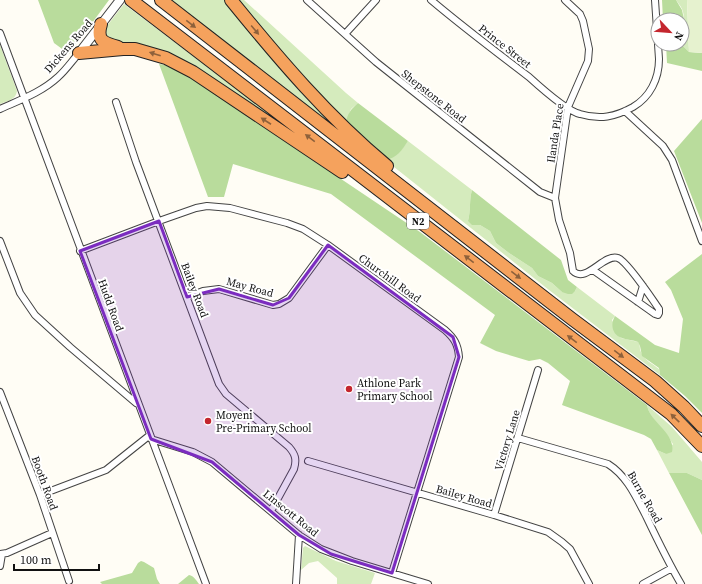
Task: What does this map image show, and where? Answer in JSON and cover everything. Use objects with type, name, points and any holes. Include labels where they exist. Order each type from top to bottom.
[{"type":"highway","name":"N2","points":[[130,0],[671,414],[702,446]]},
{"type":"highway","name":"N2","points":[[161,0],[441,218],[655,381],[684,407],[702,426]]},
{"type":"highway","points":[[230,0],[275,55],[326,109],[370,152],[434,204],[441,218]]},
{"type":"highway","points":[[101,24],[99,32],[100,38],[104,42],[123,49]]},
{"type":"highway","points":[[79,53],[123,49],[148,52],[166,58],[182,66],[401,211],[416,219]]},
{"type":"street","name":"Dickens Road","points":[[0,109],[24,99],[57,78],[79,53],[120,0]]},
{"type":"street","name":"Shepstone Road","points":[[307,0],[403,85],[540,192],[555,198]]},
{"type":"street","points":[[345,34],[376,0]]},
{"type":"street","name":"Prince Street","points":[[431,0],[568,107],[579,114],[612,117],[644,99],[651,90],[659,67],[654,0]]},
{"type":"street","name":"Ilanda Place","points":[[565,0],[580,14],[589,49],[588,61],[568,107],[555,198],[559,220],[570,253],[573,271],[580,274],[593,270]]},
{"type":"street","name":"Hudd Road","points":[[0,33],[80,251],[206,584]]},
{"type":"street","name":"Bailey Road","points":[[116,102],[136,162],[223,389],[231,398],[289,447],[296,458],[294,469],[271,511]]},
{"type":"street","points":[[625,111],[663,146],[672,160],[702,241]]},
{"type":"street","name":"Churchill Road","points":[[80,251],[196,208],[218,206],[245,211],[303,229],[328,245],[453,337],[457,344],[459,356],[392,573]]},
{"type":"street","points":[[0,241],[20,293],[35,315],[70,347],[138,404]]},
{"type":"street","name":"May Road","points":[[187,297],[203,291],[219,289],[272,305],[279,304],[288,298],[328,245]]},
{"type":"street","points":[[609,258],[618,258],[621,260],[643,286],[659,309],[658,315],[593,270],[609,258]]},
{"type":"street","points":[[638,302],[643,286]]},
{"type":"street","name":"Victory Lane","points":[[494,515],[538,370]]},
{"type":"street","name":"Booth Road","points":[[0,392],[40,495],[69,581]]},
{"type":"street","points":[[0,414],[7,412]]},
{"type":"street","points":[[40,495],[106,470],[150,437]]},
{"type":"street","name":"Linscott Road","points":[[150,437],[193,452],[212,462],[299,535],[312,544],[331,554],[428,584]]},
{"type":"street","name":"Burne Road","points":[[518,438],[608,464],[614,468],[626,480],[681,584]]},
{"type":"street","name":"Bailey Road","points":[[308,461],[548,532],[570,549],[589,584]]},
{"type":"street","points":[[0,566],[1,554],[52,533]]},
{"type":"street","points":[[296,584],[299,535]]},
{"type":"street","points":[[643,584],[672,568]]},
{"type":"highlighted area","points":[[159,221],[187,297],[219,289],[273,305],[289,298],[328,245],[453,337],[459,357],[392,573],[331,554],[299,535],[212,462],[151,439],[80,251]]},
{"type":"green space","points":[[38,0],[109,0],[69,54],[54,43]]},
{"type":"green space","points":[[170,0],[224,0],[334,124],[333,126]]},
{"type":"green space","points":[[236,0],[244,0],[358,103],[351,109],[346,123],[331,109]]},
{"type":"green space","points":[[662,0],[676,0],[682,12],[663,12]]},
{"type":"green space","points":[[676,0],[687,0],[687,12],[683,12]]},
{"type":"green space","points":[[687,0],[702,0],[702,53],[689,52],[690,12],[687,12]]},
{"type":"green space","points":[[124,4],[284,125],[283,127],[139,45],[108,40],[103,31]]},
{"type":"green space","points":[[0,45],[17,91],[13,98],[0,104]]},
{"type":"green space","points":[[666,52],[702,53],[702,71],[667,63]]},
{"type":"green space","points":[[159,64],[165,65],[185,74],[420,232],[647,405],[653,417],[670,439],[672,452],[666,454],[657,450],[651,439],[644,435],[562,405],[570,381],[548,363],[540,359],[529,361],[496,351],[480,343],[495,315],[331,194],[233,164],[224,197],[208,197]]},
{"type":"green space","points":[[358,103],[408,141],[401,151],[392,158],[384,159],[346,123],[347,117],[353,107]]},
{"type":"green space","points":[[702,119],[702,223],[674,151]]},
{"type":"green space","points":[[408,141],[472,190],[468,221],[480,225],[490,231],[496,243],[532,268],[538,276],[552,283],[562,292],[575,291],[577,287],[615,316],[612,320],[621,338],[638,342],[642,355],[646,360],[659,369],[660,375],[549,290],[384,159],[402,149]]},
{"type":"green space","points":[[472,190],[561,260],[568,280],[577,287],[572,294],[562,292],[552,283],[538,276],[532,268],[496,243],[490,231],[480,225],[472,225],[468,221]]},
{"type":"green space","points":[[702,254],[702,413],[685,396],[660,375],[659,368],[642,356],[638,342],[619,337],[614,332],[612,326],[615,316],[655,345],[679,353],[683,319],[671,290],[665,282]]},
{"type":"green space","points":[[647,405],[672,427],[702,462],[702,480],[687,473],[669,473],[657,450],[666,454],[673,444],[654,420]]},
{"type":"green space","points":[[669,473],[687,473],[702,480],[702,535]]},
{"type":"green space","points":[[305,546],[336,561],[375,573],[371,584],[337,584],[337,578],[318,561],[309,563],[301,570],[303,548]]},
{"type":"green space","points":[[141,561],[154,568],[160,584],[102,584],[100,582],[132,573]]},
{"type":"green space","points":[[189,575],[194,577],[199,584],[178,584]]},
{"type":"place","name":"Athlone Park Primary School","points":[[349,389]]},
{"type":"place","name":"Moyeni Pre-Primary School","points":[[208,421]]}]
